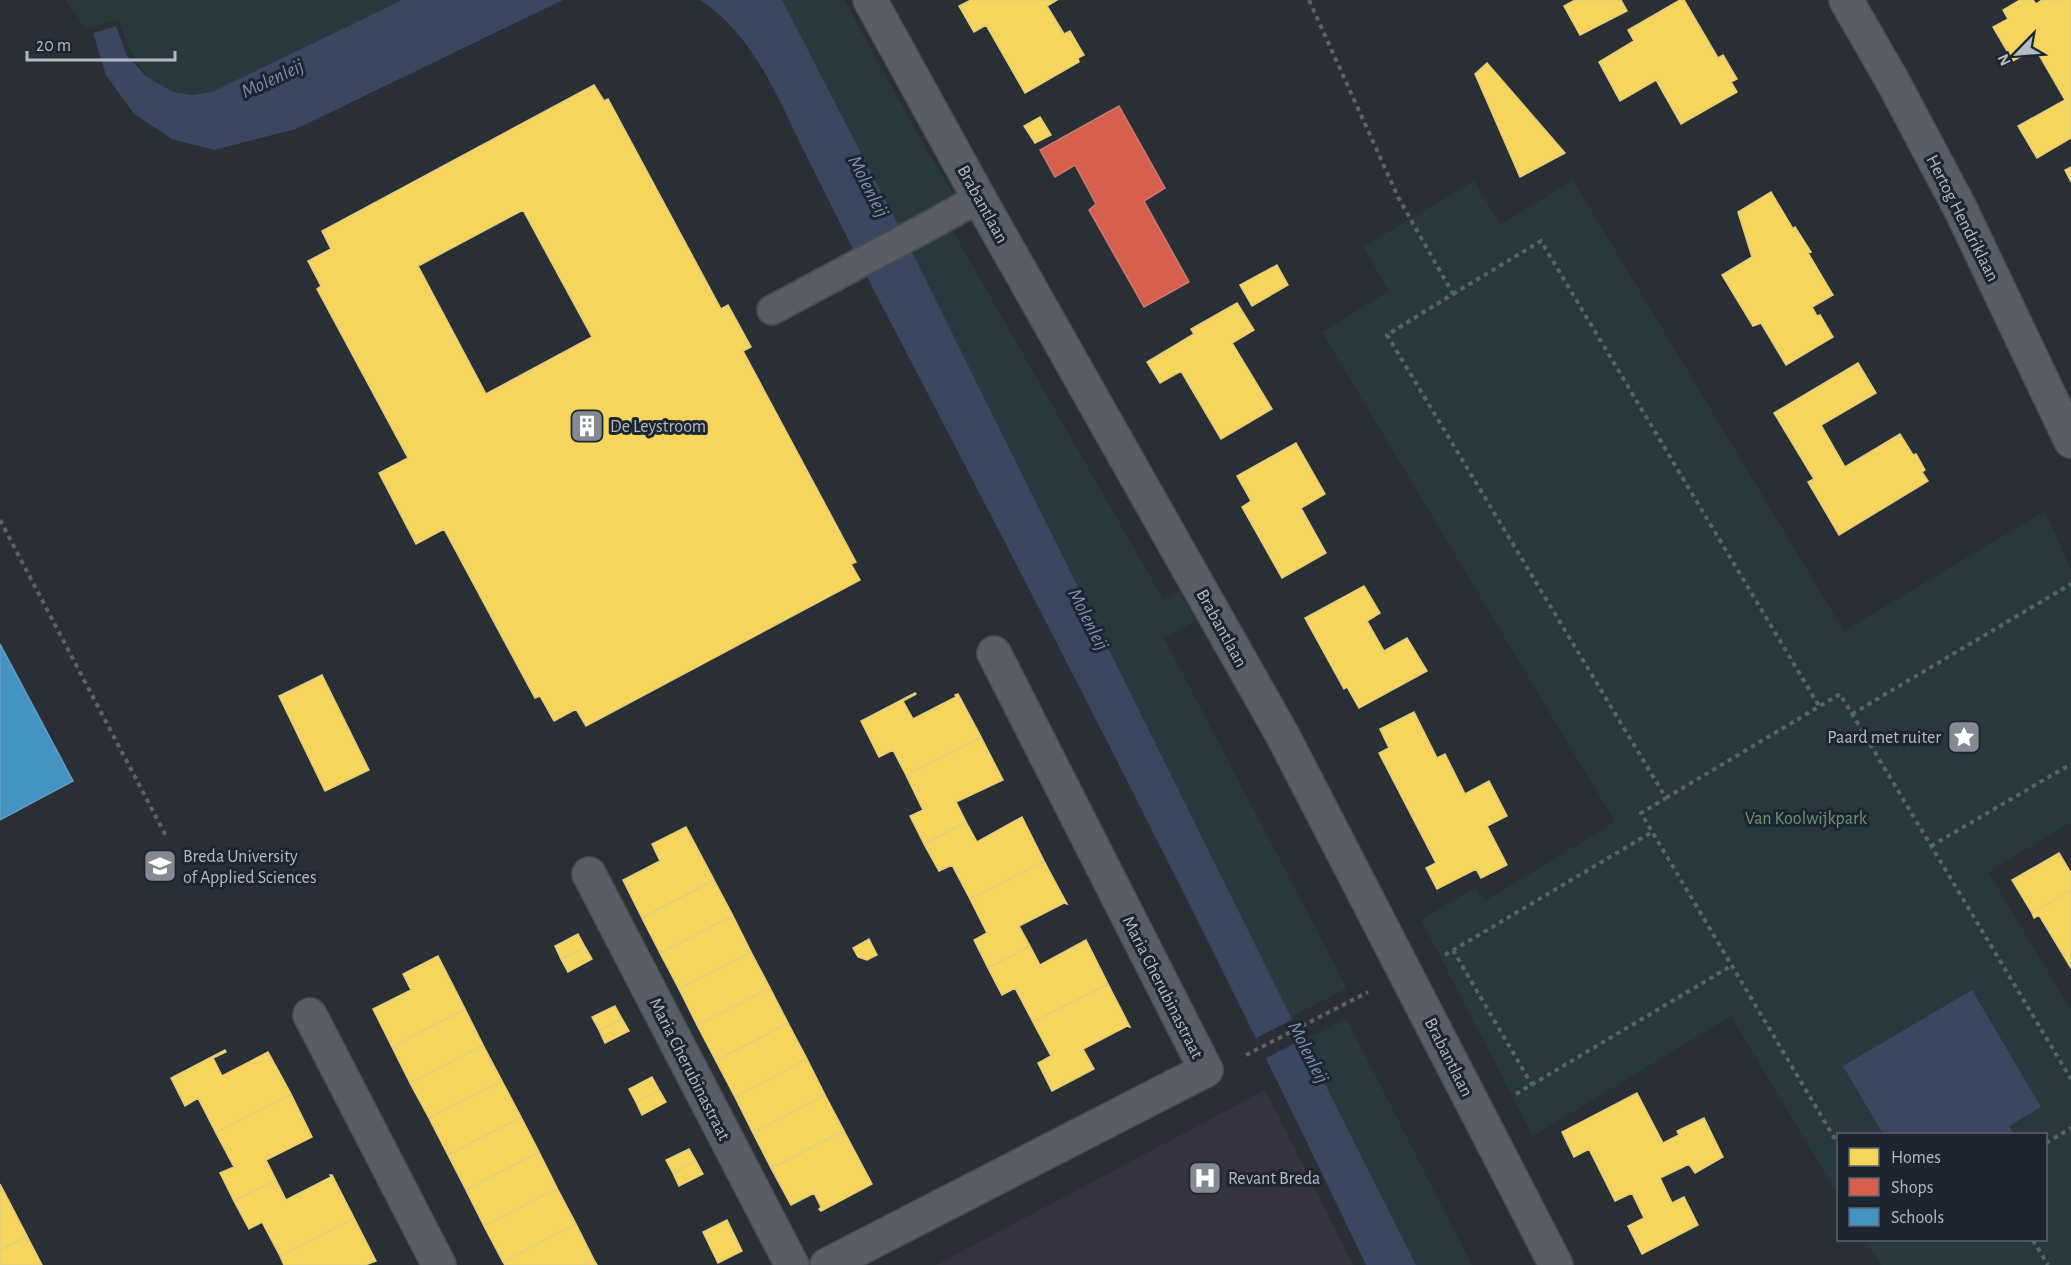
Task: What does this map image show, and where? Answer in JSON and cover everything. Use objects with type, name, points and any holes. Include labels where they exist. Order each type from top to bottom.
[{"type":"street","name":"Brabantlaan","points":[[870,0],[979,198],[1283,736],[1556,1265]]},
{"type":"street","name":"Hertog Hendriklaan","points":[[1846,0],[1892,80],[1960,208],[2071,441]]},
{"type":"street","name":"Maria Cherubinastraat","points":[[827,1265],[1206,1070],[994,653]]},
{"type":"street","name":"Maria Cherubinastraat","points":[[589,874],[792,1265]]},
{"type":"street","points":[[310,1015],[439,1265]]},
{"type":"lane","points":[[772,310],[979,198]]},
{"type":"path","points":[[1309,0],[1398,197],[1454,294]]},
{"type":"path","points":[[1665,798],[1387,334],[1541,242],[1819,706]]},
{"type":"path","points":[[0,520],[166,836]]},
{"type":"path","points":[[1852,714],[2071,584]]},
{"type":"path","points":[[1837,1141],[1641,813],[1840,693],[2071,1079]]},
{"type":"path","points":[[1932,846],[2071,764]]},
{"type":"path","points":[[1408,977],[1652,831]]},
{"type":"path","points":[[1454,950],[1532,1085]]},
{"type":"path","points":[[1480,1116],[1732,966]]},
{"type":"path","points":[[1240,1058],[1341,1006]]},
{"type":"path","points":[[2047,1142],[2071,1128]]},
{"type":"path","points":[[2034,1241],[2048,1265]]},
{"type":"shaded area","name":"Revant Breda","points":[[1265,1090],[1353,1265],[936,1265]]},
{"type":"green space","points":[[65,0],[402,0],[212,92],[191,93],[160,86],[149,78],[132,53],[118,19],[86,29]]},
{"type":"green space","points":[[782,0],[844,0],[927,151],[955,196],[898,227]]},
{"type":"green space","name":"Van Koolwijkpark","points":[[1573,180],[1844,631],[2045,511],[2071,570],[2071,822],[1988,872],[2071,1010],[2071,1265],[1881,1265],[1866,1241],[2047,1241],[2047,1133],[1837,1133],[1837,1193],[1731,1016],[1533,1136],[1421,920],[1476,887],[1485,901],[1615,822],[1322,332],[1389,291],[1363,247],[1474,181],[1500,225]]},
{"type":"green space","points":[[951,228],[1163,599],[1179,591],[1196,621],[1164,638],[1347,988],[1291,1017],[911,250]]},
{"type":"green space","points":[[1346,1018],[1472,1265],[1416,1265],[1302,1041]]},
{"type":"water","name":"Molenleij","points":[[402,0],[563,0],[296,129],[214,150],[172,139],[134,114],[106,75],[93,33],[116,26],[127,56],[147,77],[173,92],[192,95],[212,92]]},
{"type":"water","name":"Molenleij","points":[[700,0],[782,0],[911,250],[1416,1265],[1366,1265],[1188,901],[825,194],[776,93],[751,50],[736,31]]},
{"type":"water","points":[[1972,990],[2041,1107],[2009,1126],[2013,1133],[1882,1133],[1843,1066]]},
{"type":"pier","points":[[1295,1018],[1305,1038],[1264,1059],[1254,1039]]},
{"type":"building: Homes","points":[[971,0],[1057,0],[1047,6],[1064,34],[1070,31],[1084,55],[1078,58],[1079,62],[1025,93],[986,25],[974,32],[959,6]]},
{"type":"building: Homes","points":[[1575,0],[1621,0],[1627,11],[1580,35],[1564,6]]},
{"type":"building: Homes","points":[[1680,0],[1684,0],[1718,58],[1723,55],[1737,79],[1731,82],[1737,92],[1681,124],[1656,80],[1620,101],[1599,62],[1634,41],[1628,30]]},
{"type":"building: Homes","points":[[2020,0],[2033,0],[2036,4],[2042,0],[2071,0],[2071,138],[2037,158],[2018,126],[2065,100],[2035,48],[2013,61],[1993,27],[2008,19],[2003,10]]},
{"type":"building: Homes","points":[[1487,63],[1565,153],[1520,177],[1475,74]]},
{"type":"building: Homes","name":"De Leystroom","points":[[594,85],[604,101],[608,99],[721,309],[728,305],[751,347],[743,351],[856,562],[851,564],[860,580],[586,726],[576,709],[554,721],[540,696],[535,698],[444,529],[416,544],[379,473],[408,458],[317,289],[321,286],[308,261],[331,249],[322,231]],"holes":[[[523,210],[592,337],[486,394],[418,266]]]},
{"type":"building: Homes","points":[[1040,117],[1051,135],[1035,143],[1024,126]]},
{"type":"building: Homes","points":[[2071,167],[2071,182],[2065,170]]},
{"type":"building: Homes","points":[[1771,192],[1793,229],[1795,227],[1811,252],[1808,253],[1833,295],[1812,307],[1817,316],[1820,315],[1833,337],[1786,365],[1761,323],[1753,326],[1722,275],[1752,257],[1738,212]]},
{"type":"building: Homes","points":[[1277,265],[1288,285],[1252,306],[1240,285]]},
{"type":"building: Homes","points":[[1237,303],[1254,330],[1232,343],[1272,409],[1221,439],[1181,371],[1160,383],[1147,362],[1194,334],[1191,329]]},
{"type":"building: Homes","points":[[1858,363],[1876,393],[1821,425],[1845,467],[1900,434],[1913,455],[1916,454],[1925,470],[1922,472],[1928,481],[1839,535],[1808,482],[1814,479],[1774,413]]},
{"type":"building: Homes","points":[[1296,443],[1325,494],[1301,508],[1326,553],[1282,578],[1242,507],[1251,501],[1237,476]]},
{"type":"building: Homes","points":[[1364,586],[1380,613],[1367,621],[1384,651],[1407,638],[1427,671],[1359,708],[1347,687],[1344,689],[1305,618]]},
{"type":"building: Homes","points":[[322,675],[369,770],[325,791],[279,696]]},
{"type":"building: Homes","points":[[915,693],[903,701],[913,719],[958,694],[981,737],[906,775],[893,750],[879,757],[861,721]]},
{"type":"building: Homes","points":[[1414,712],[1437,758],[1445,754],[1465,794],[1489,781],[1507,816],[1487,826],[1507,865],[1481,878],[1476,869],[1437,889],[1426,868],[1436,863],[1379,753],[1389,748],[1380,729]]},
{"type":"building: Homes","points":[[981,737],[1003,780],[956,802],[966,822],[924,844],[910,816],[923,810],[906,775]]},
{"type":"building: Homes","points":[[1022,817],[1044,861],[970,899],[952,865],[939,871],[924,844],[966,822],[977,842]]},
{"type":"building: Homes","points":[[686,827],[714,880],[642,918],[623,880],[660,861],[652,844]]},
{"type":"building: Homes","points":[[2059,853],[2071,873],[2071,890],[2032,913],[2012,880]]},
{"type":"building: Homes","points":[[1044,861],[1067,904],[1064,903],[1019,926],[1030,946],[988,968],[974,940],[987,933],[970,899]]},
{"type":"building: Homes","points":[[714,880],[733,916],[660,953],[642,918]]},
{"type":"building: Homes","points":[[2071,890],[2071,968],[2039,915],[2034,918],[2032,913]]},
{"type":"building: Homes","points":[[733,916],[751,952],[679,989],[660,953]]},
{"type":"building: Homes","points":[[578,934],[585,947],[561,959],[555,946]]},
{"type":"building: Homes","points":[[869,939],[877,955],[867,960],[858,957],[853,948]]},
{"type":"building: Homes","points":[[1086,940],[1108,984],[1033,1022],[1015,988],[1002,995],[988,968],[1030,946],[1040,965]]},
{"type":"building: Homes","points":[[585,947],[592,959],[568,972],[561,959]]},
{"type":"building: Homes","points":[[751,952],[770,988],[697,1025],[679,989]]},
{"type":"building: Homes","points":[[438,956],[465,1009],[392,1047],[373,1009],[411,990],[403,974]]},
{"type":"building: Homes","points":[[1108,984],[1130,1027],[1127,1026],[1083,1049],[1094,1069],[1052,1091],[1038,1063],[1051,1056],[1033,1022]]},
{"type":"building: Homes","points":[[770,988],[788,1023],[716,1061],[697,1025]]},
{"type":"building: Homes","points":[[615,1006],[622,1019],[599,1030],[592,1017]]},
{"type":"building: Homes","points":[[465,1009],[483,1045],[410,1083],[392,1047]]},
{"type":"building: Homes","points":[[622,1019],[629,1031],[605,1043],[599,1030]]},
{"type":"building: Homes","points":[[788,1023],[807,1059],[735,1097],[716,1061]]},
{"type":"building: Homes","points":[[483,1045],[502,1081],[429,1118],[410,1083]]},
{"type":"building: Homes","points":[[225,1050],[226,1052],[213,1058],[222,1076],[268,1052],[291,1094],[216,1133],[198,1098],[185,1106],[171,1078]]},
{"type":"building: Homes","points":[[807,1059],[825,1095],[753,1133],[735,1097]]},
{"type":"building: Homes","points":[[652,1077],[659,1090],[636,1102],[629,1089]]},
{"type":"building: Homes","points":[[502,1081],[521,1117],[448,1155],[429,1118]]},
{"type":"building: Homes","points":[[659,1090],[666,1102],[642,1115],[636,1102]]},
{"type":"building: Homes","points":[[1637,1093],[1663,1143],[1679,1135],[1677,1131],[1704,1118],[1723,1157],[1695,1173],[1689,1164],[1660,1178],[1672,1203],[1684,1197],[1698,1225],[1642,1254],[1628,1226],[1644,1218],[1632,1193],[1615,1201],[1589,1149],[1574,1157],[1562,1132]]},
{"type":"building: Homes","points":[[291,1094],[312,1137],[266,1160],[276,1180],[234,1201],[220,1173],[234,1167],[216,1133]]},
{"type":"building: Homes","points":[[825,1095],[844,1131],[771,1168],[753,1133]]},
{"type":"building: Homes","points":[[521,1117],[539,1152],[466,1190],[448,1155]]},
{"type":"building: Homes","points":[[844,1131],[872,1184],[821,1211],[814,1193],[791,1205],[771,1168]]},
{"type":"building: Homes","points":[[689,1149],[696,1161],[673,1173],[666,1160]]},
{"type":"building: Homes","points":[[539,1152],[557,1188],[484,1226],[466,1190]]},
{"type":"building: Homes","points":[[696,1161],[703,1174],[679,1186],[673,1173]]},
{"type":"building: Homes","points":[[330,1175],[354,1218],[280,1256],[262,1222],[249,1229],[234,1201],[276,1180],[286,1200],[331,1177]]},
{"type":"building: Homes","points":[[0,1184],[27,1236],[0,1250]]},
{"type":"building: Homes","points":[[557,1188],[576,1224],[503,1262],[484,1226]]},
{"type":"building: Homes","points":[[354,1218],[376,1261],[365,1265],[284,1265],[280,1256]]},
{"type":"building: Homes","points":[[727,1220],[742,1251],[718,1263],[703,1232]]},
{"type":"building: Homes","points":[[576,1224],[594,1260],[584,1265],[505,1265],[503,1262]]},
{"type":"building: Homes","points":[[27,1236],[42,1265],[0,1265],[0,1250]]},
{"type":"building: Homes","points":[[594,1260],[597,1265],[584,1265]]},
{"type":"building: Shops","points":[[1119,106],[1165,188],[1144,201],[1189,282],[1144,307],[1089,210],[1096,204],[1075,165],[1055,177],[1040,150]]},
{"type":"building: Schools","points":[[0,644],[73,781],[0,820]]},
{"type":"place","name":"De Leystroom","points":[[587,426]]},
{"type":"place","name":"Paard met ruiter","points":[[1964,737]]},
{"type":"place","name":"Breda University of Applied Sciences","points":[[160,866]]},
{"type":"place","name":"Revant Breda","points":[[1205,1178]]}]
